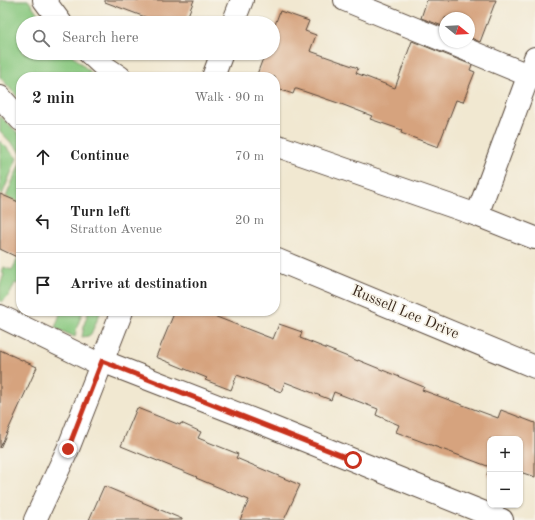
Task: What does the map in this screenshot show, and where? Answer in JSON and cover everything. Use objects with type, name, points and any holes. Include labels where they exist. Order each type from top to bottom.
[{"type":"street","points":[[44,0],[56,16]]},
{"type":"street","points":[[236,16],[242,0]]},
{"type":"street","points":[[345,0],[393,9],[439,37]]},
{"type":"street","points":[[466,48],[533,70],[477,215]]},
{"type":"street","points":[[97,60],[112,72]]},
{"type":"street","points":[[215,72],[219,60]]},
{"type":"street","points":[[0,97],[16,115]]},
{"type":"street","points":[[280,147],[477,215],[535,238]]},
{"type":"street","name":"Russell Lee Drive","points":[[280,261],[535,367]]},
{"type":"street","points":[[0,316],[101,363],[272,427],[502,520]]},
{"type":"street","points":[[36,520],[68,449],[120,316]]},
{"type":"green space","points":[[0,0],[28,0],[40,16],[16,16],[16,60],[77,60],[90,72],[16,72],[16,95],[0,77]]},
{"type":"green space","points":[[0,116],[16,131],[16,148],[0,131]]},
{"type":"green space","points":[[0,141],[16,157],[16,160],[2,195],[0,194]]},
{"type":"green space","points":[[16,173],[16,201],[6,197]]},
{"type":"green space","points":[[16,262],[16,283],[10,294],[2,302],[0,301],[0,285],[4,274],[1,272],[3,267],[12,270]]},
{"type":"green space","points":[[59,316],[81,316],[75,337],[55,328]]},
{"type":"green space","points":[[87,316],[99,316],[91,334],[82,337]]},
{"type":"building","points":[[105,0],[194,0],[188,16],[142,16],[105,2]]},
{"type":"building","points":[[427,0],[496,0],[480,42],[475,40],[475,12],[439,12],[439,25],[421,18]]},
{"type":"building","points":[[280,11],[309,21],[305,31],[316,35],[310,51],[358,68],[356,73],[395,88],[412,41],[472,65],[470,70],[475,72],[463,102],[456,100],[438,147],[401,133],[402,130],[370,119],[372,116],[341,104],[297,89],[295,89],[293,94],[280,90],[280,72],[258,72],[262,60],[280,60],[280,16],[278,16]]},
{"type":"building","points":[[0,194],[16,201],[16,257],[0,249]]},
{"type":"building","points":[[173,316],[214,316],[273,339],[279,324],[302,332],[300,338],[424,387],[422,390],[498,418],[501,410],[535,423],[535,477],[523,473],[523,436],[487,436],[487,466],[396,432],[399,425],[376,415],[378,409],[334,392],[331,400],[285,382],[281,392],[237,375],[231,390],[205,380],[207,378],[156,357]]},
{"type":"building","points":[[0,350],[37,367],[0,448]]},
{"type":"building","points":[[137,408],[180,425],[181,423],[201,432],[198,438],[238,454],[236,458],[300,485],[284,520],[240,520],[249,500],[121,446]]},
{"type":"building","points":[[104,486],[182,519],[182,520],[89,520]]},
{"type":"route","points":[[68,449],[102,361],[353,460]]}]
